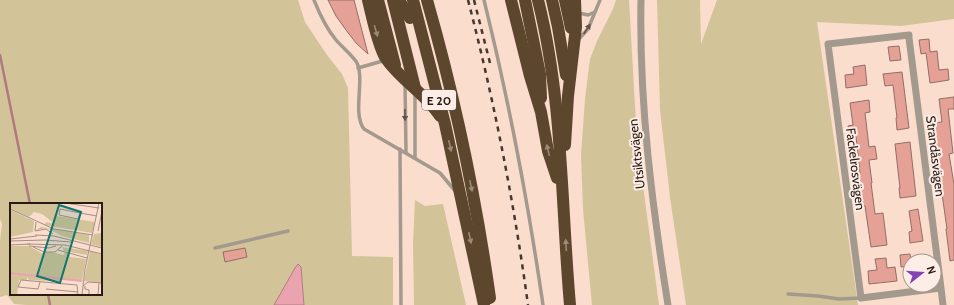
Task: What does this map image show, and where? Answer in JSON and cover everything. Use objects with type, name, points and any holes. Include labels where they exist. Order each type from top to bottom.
[{"type":"highway","name":"E 20","points":[[368,0],[382,51],[396,70],[434,108],[445,124]]},
{"type":"highway","points":[[378,0],[396,70]]},
{"type":"highway","name":"E 20","points":[[405,0],[434,108]]},
{"type":"highway","name":"E 20","points":[[413,0],[445,124],[484,305]]},
{"type":"highway","name":"E 20","points":[[420,0],[426,25],[458,120]]},
{"type":"highway","name":"E 20","points":[[427,0],[458,120]]},
{"type":"highway","name":"E 20","points":[[434,0],[440,21],[479,226],[491,305]]},
{"type":"highway","points":[[511,0],[530,76],[541,112]]},
{"type":"highway","points":[[518,0],[532,58],[548,151],[564,200]]},
{"type":"highway","points":[[525,0],[540,74],[541,112]]},
{"type":"highway","points":[[531,0],[546,73],[556,109]]},
{"type":"highway","points":[[538,0],[550,55],[556,109],[564,200],[570,305]]},
{"type":"highway","points":[[545,0],[552,28],[558,72],[556,109]]},
{"type":"highway","points":[[552,0],[563,52],[568,96]]},
{"type":"highway","name":"E 20","points":[[394,1],[410,18]]},
{"type":"highway","name":"E 20","points":[[394,1],[415,88]]},
{"type":"highway","points":[[394,1],[405,78]]},
{"type":"highway","points":[[564,200],[568,96],[574,43],[568,3]]},
{"type":"highway","points":[[568,3],[571,70]]},
{"type":"street","name":"Utsiktsvägen","points":[[641,0],[641,67],[649,176],[668,305]]},
{"type":"street","name":"Strandåsvägen","points":[[909,35],[937,253]]},
{"type":"street","name":"Fackelrosvägen","points":[[861,298],[828,44],[909,35]]},
{"type":"street","points":[[861,298],[902,293]]},
{"type":"street","name":"Strandåsvägen","points":[[942,293],[943,305]]},
{"type":"lane","points":[[314,0],[327,27],[356,62],[358,68],[361,126],[367,132],[406,152],[440,173],[462,200]]},
{"type":"lane","points":[[484,0],[521,166],[543,305]]},
{"type":"lane","points":[[574,43],[583,36],[588,28],[600,0]]},
{"type":"lane","points":[[568,3],[588,15],[595,12]]},
{"type":"lane","points":[[358,68],[388,60]]},
{"type":"lane","points":[[405,78],[406,152]]},
{"type":"lane","points":[[415,88],[415,158]]},
{"type":"lane","points":[[400,149],[401,305]]},
{"type":"lane","points":[[215,248],[288,231]]},
{"type":"lane","points":[[788,294],[839,299],[861,298]]},
{"type":"shaded area","points":[[0,0],[298,0],[305,22],[327,55],[342,74],[348,88],[352,256],[393,257],[393,305],[304,305],[301,267],[298,264],[274,305],[14,304],[7,295],[0,297],[0,240],[2,224],[0,219]]},
{"type":"shaded area","points":[[616,0],[629,0],[637,141],[659,305],[592,305],[583,209],[581,155],[585,99],[590,59]]},
{"type":"shaded area","points":[[657,0],[700,0],[701,44],[717,0],[954,0],[954,19],[901,26],[817,22],[858,305],[686,305],[670,197],[660,110]]},
{"type":"shaded area","points":[[415,200],[425,206],[443,204],[466,305],[414,305],[413,243]]},
{"type":"shaded area","points":[[298,264],[301,267],[304,305],[274,305],[295,268]]},
{"type":"building","points":[[328,0],[354,0],[368,54],[356,43],[346,30],[336,16]]},
{"type":"building","points":[[929,39],[930,52],[937,51],[939,70],[948,69],[949,80],[930,83],[926,53],[921,54],[919,40]]},
{"type":"building","points":[[899,46],[901,60],[890,61],[888,47]]},
{"type":"building","points":[[865,65],[867,85],[846,88],[845,75],[854,74],[853,67]]},
{"type":"building","points":[[902,72],[909,128],[897,130],[893,85],[885,86],[883,74]]},
{"type":"building","points":[[954,97],[954,109],[948,109],[953,153],[949,154],[954,184],[954,260],[950,261],[932,123],[942,122],[939,99]]},
{"type":"building","points":[[869,100],[870,112],[865,113],[869,147],[875,146],[877,159],[869,160],[871,183],[875,214],[883,213],[887,245],[871,247],[865,206],[859,207],[854,173],[860,173],[856,137],[850,138],[848,126],[853,125],[850,103]]},
{"type":"building","points":[[910,142],[916,196],[900,198],[895,144]]},
{"type":"building","points":[[918,209],[923,241],[910,243],[909,232],[912,231],[909,211]]},
{"type":"building","points":[[245,248],[247,257],[225,262],[223,252]]},
{"type":"building","points":[[900,255],[902,255],[902,267],[901,267]]},
{"type":"building","points":[[886,258],[887,268],[895,267],[897,281],[869,284],[868,271],[877,270],[875,259]]},
{"type":"waterway","points":[[0,55],[30,203]]},
{"type":"waterway","points":[[48,295],[50,305]]},
{"type":"railway","points":[[468,0],[502,151],[528,305]]},
{"type":"railway","points":[[474,0],[490,63]]}]
